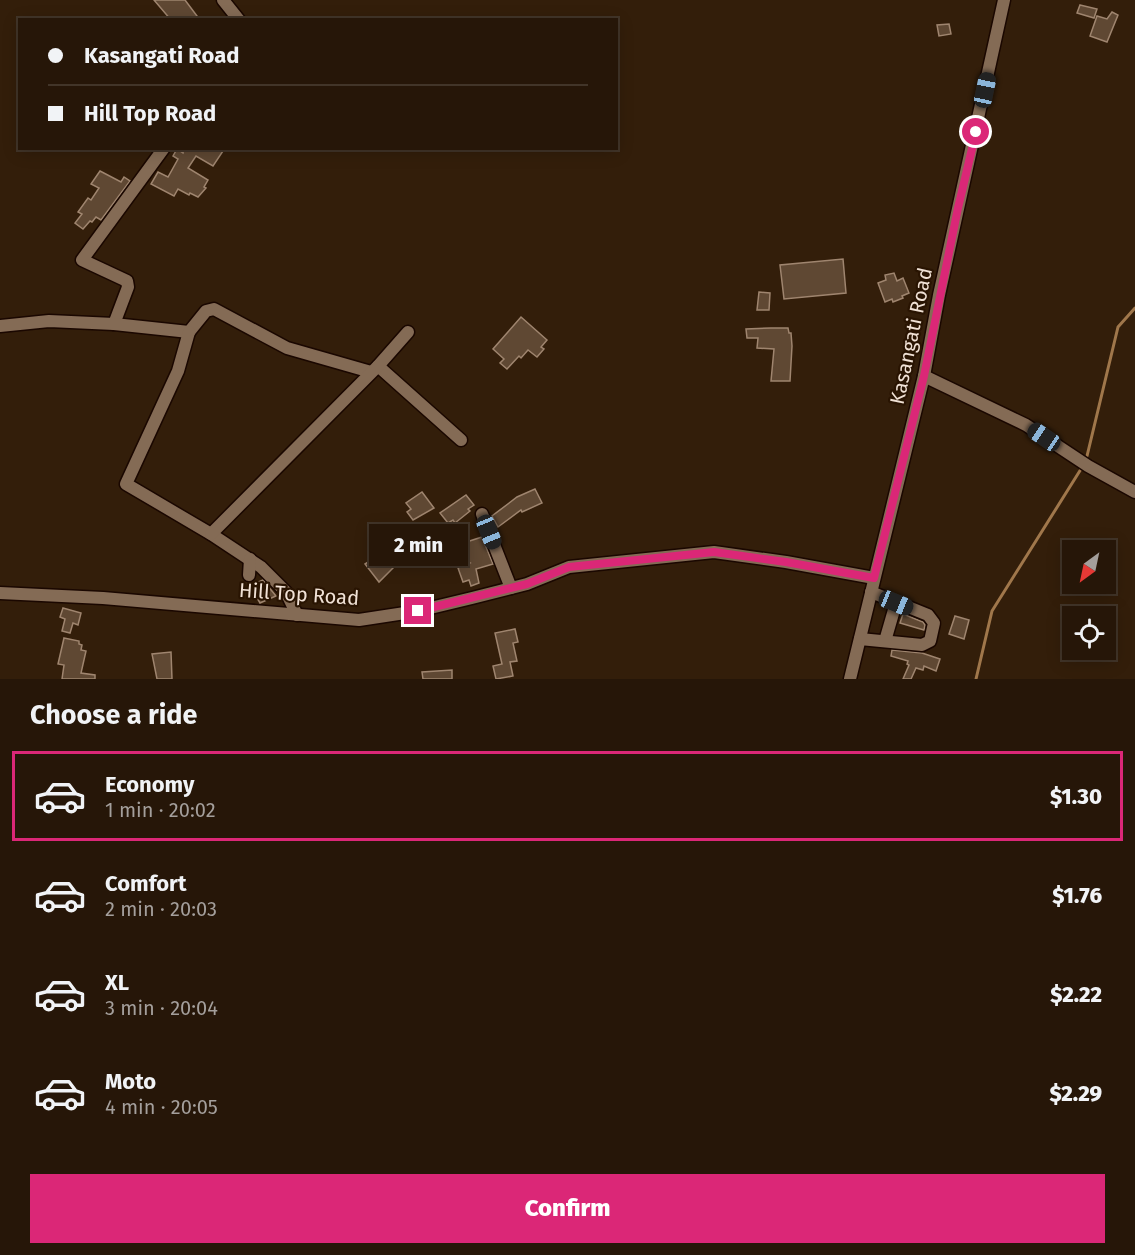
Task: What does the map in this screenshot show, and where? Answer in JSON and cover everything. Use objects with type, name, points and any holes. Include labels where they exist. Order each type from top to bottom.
[{"type":"street","points":[[223,0],[237,18]]},
{"type":"street","name":"Kasangati Road","points":[[850,679],[924,376],[939,295],[1004,0]]},
{"type":"street","points":[[114,324],[128,287],[127,281],[82,260],[163,150]]},
{"type":"street","points":[[297,615],[286,592],[261,567],[212,534],[126,484],[178,371],[189,332],[206,311],[214,309],[287,348],[374,369],[460,440]]},
{"type":"street","points":[[0,326],[49,321],[114,324],[189,332]]},
{"type":"street","points":[[212,534],[408,332]]},
{"type":"street","points":[[924,376],[1026,425],[1088,466],[1135,492]]},
{"type":"street","points":[[482,514],[511,588]]},
{"type":"street","name":"Hill Top Road","points":[[0,593],[103,598],[359,620],[418,611],[511,588],[545,578],[569,567],[714,552],[874,578]]},
{"type":"street","points":[[249,575],[250,560]]},
{"type":"street","points":[[860,639],[922,645],[930,641],[934,623],[932,619],[871,592]]},
{"type":"street","points":[[885,641],[896,603]]},
{"type":"building","points":[[154,0],[185,0],[198,18],[169,18]]},
{"type":"building","points":[[1080,5],[1097,9],[1094,18],[1077,13]]},
{"type":"building","points":[[1112,12],[1118,15],[1107,42],[1090,36],[1097,16],[1107,19]]},
{"type":"building","points":[[949,24],[951,34],[939,36],[937,25]]},
{"type":"building","points":[[176,150],[183,153],[184,150],[224,150],[213,166],[196,156],[188,168],[208,180],[204,187],[206,188],[198,197],[178,189],[174,196],[151,184],[158,172],[168,177],[178,159],[173,156]]},
{"type":"building","points":[[100,171],[121,182],[124,177],[130,181],[101,220],[96,217],[83,229],[75,223],[82,214],[78,212],[88,198],[91,200],[99,188],[91,184]]},
{"type":"building","points":[[843,259],[846,293],[784,299],[780,265]]},
{"type":"building","points":[[894,273],[897,281],[903,278],[909,293],[893,302],[892,299],[885,302],[878,283],[886,280],[885,275]]},
{"type":"building","points":[[759,292],[770,293],[769,310],[757,310]]},
{"type":"building","points":[[521,317],[547,340],[541,347],[544,349],[537,357],[528,350],[507,369],[500,363],[504,359],[493,349]]},
{"type":"building","points":[[788,328],[791,333],[792,346],[790,381],[771,381],[774,349],[757,348],[758,338],[747,338],[746,329]]},
{"type":"building","points":[[535,489],[542,503],[522,512],[521,510],[498,527],[492,516],[517,497]]},
{"type":"building","points":[[422,492],[434,508],[413,520],[407,512],[411,509],[406,503]]},
{"type":"building","points":[[466,495],[474,505],[455,523],[453,520],[448,523],[440,513]]},
{"type":"building","points":[[482,537],[493,564],[476,569],[479,583],[471,586],[469,580],[463,582],[458,568],[470,563],[461,558],[457,545]]},
{"type":"building","points":[[385,551],[396,565],[379,582],[365,564]]},
{"type":"building","points":[[263,580],[276,596],[260,603],[250,586]]},
{"type":"building","points":[[63,608],[81,613],[78,625],[73,623],[70,633],[62,631],[65,619],[60,617]]},
{"type":"building","points":[[903,614],[923,622],[924,630],[900,623]]},
{"type":"building","points":[[955,616],[969,620],[964,639],[949,634]]},
{"type":"building","points":[[515,629],[518,642],[513,643],[517,661],[510,662],[513,676],[496,679],[493,666],[502,664],[495,633]]},
{"type":"building","points":[[64,638],[79,641],[82,645],[81,650],[86,651],[81,673],[95,675],[95,679],[62,679],[64,665],[58,664]]},
{"type":"building","points":[[892,650],[922,653],[940,659],[936,671],[924,666],[923,670],[916,668],[911,679],[903,679],[909,665],[908,661],[891,656]]},
{"type":"building","points":[[171,652],[172,679],[157,679],[152,654]]},
{"type":"building","points":[[452,670],[452,679],[423,679],[422,672]]},
{"type":"waterway","points":[[1087,456],[1118,327],[1135,308]]},
{"type":"waterway","points":[[976,679],[992,611],[1081,469]]},
{"type":"route","points":[[418,611],[527,584],[569,567],[714,552],[874,578],[924,376],[939,295],[976,132]]}]
